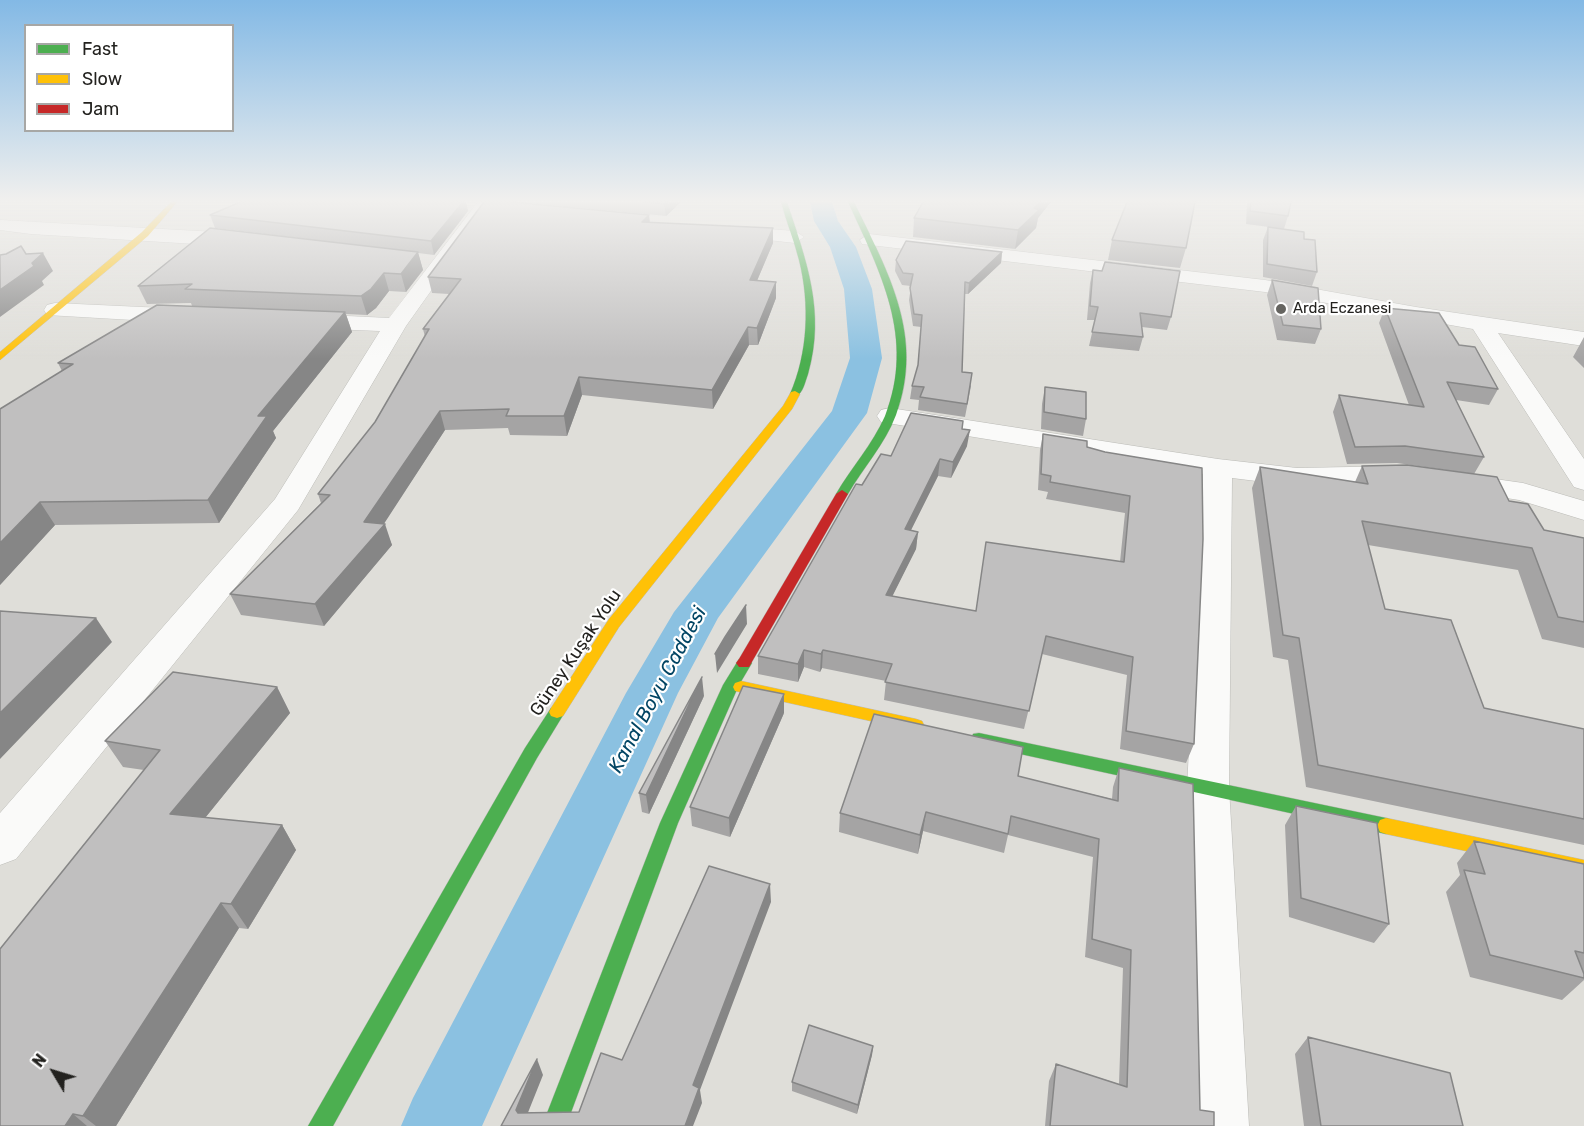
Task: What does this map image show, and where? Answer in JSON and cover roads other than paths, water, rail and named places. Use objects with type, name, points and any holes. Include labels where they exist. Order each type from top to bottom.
[{"type":"main road","points":[[1,355],[121,255]]},
{"type":"main road","name":"Güney Kuşak Yolu","points":[[321,1126],[531,753],[601,643],[614,623],[788,407],[804,376],[809,353],[807,277],[800,255]]},
{"type":"main road","points":[[554,1126],[669,823],[730,685],[890,416],[904,358],[896,300],[876,255]]},
{"type":"main road","points":[[730,685],[928,728]]},
{"type":"main road","points":[[963,735],[1584,868]]},
{"type":"street","points":[[0,845],[287,504],[431,263],[438,255]]},
{"type":"street","points":[[994,255],[1265,286],[1584,339]]},
{"type":"street","points":[[55,310],[207,317]]},
{"type":"street","points":[[278,320],[395,325]]},
{"type":"street","points":[[1480,323],[1584,481]]},
{"type":"street","points":[[890,416],[1218,468],[1297,477],[1396,474],[1523,492],[1584,511]]},
{"type":"street","points":[[1218,468],[1208,788],[1220,1126]]},
{"type":"waterway","name":"Kanal Boyu Caddesi","points":[[441,1126],[652,693],[698,612],[849,413],[866,358],[858,289],[846,255]]},
{"type":"place","name":"Arda Eczanesi","points":[[1281,309]]}]
